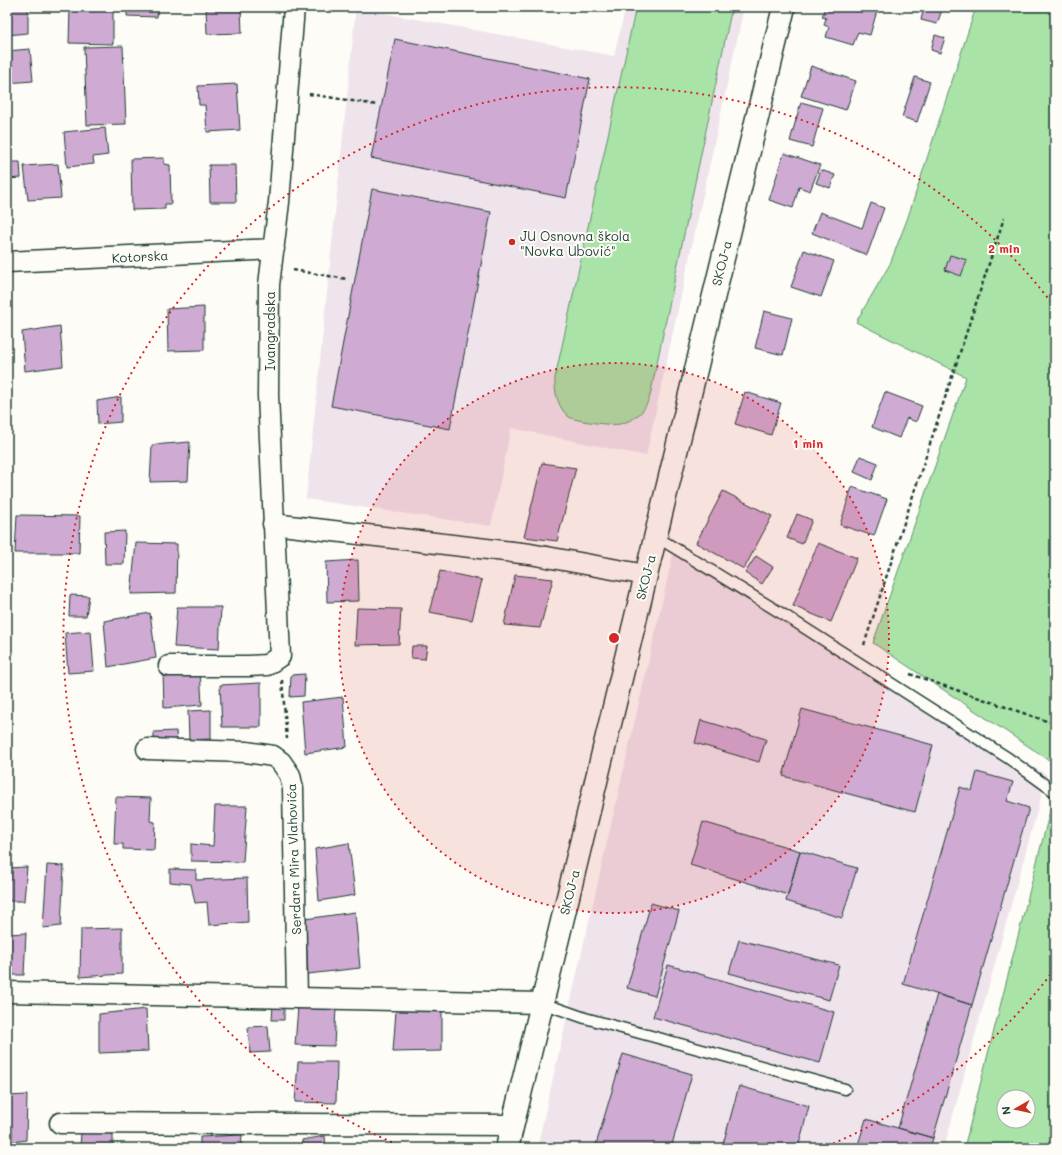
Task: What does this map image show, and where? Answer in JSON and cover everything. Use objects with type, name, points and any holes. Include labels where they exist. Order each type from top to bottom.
[{"type":"main road","name":"SKOJ-a","points":[[507,1148],[784,7]]},
{"type":"street","name":"Ivangradska","points":[[280,656],[268,395],[269,285],[279,202],[294,7]]},
{"type":"street","name":"Kotorska","points":[[7,262],[272,258]]},
{"type":"street","points":[[273,524],[530,554],[646,574]]},
{"type":"street","points":[[169,666],[267,665],[280,656]]},
{"type":"street","name":"Serdara Mira Vlahovića","points":[[147,749],[246,752],[273,756],[281,762],[290,775],[293,788],[297,998]]},
{"type":"street","points":[[7,992],[542,1003]]},
{"type":"street","points":[[60,1123],[513,1125]]},
{"type":"lane","points":[[655,536],[822,639],[1008,758],[1055,792]]},
{"type":"lane","points":[[542,1003],[585,1018],[845,1089]]},
{"type":"path","points":[[287,91],[377,105]]},
{"type":"path","points":[[862,649],[1004,218]]},
{"type":"path","points":[[272,258],[347,279]]},
{"type":"path","points":[[280,656],[290,775]]},
{"type":"path","points":[[905,672],[1055,724]]},
{"type":"shaded area","name":"JU Osnovna škola \"Novka Ubović\"","points":[[626,7],[744,7],[646,456],[511,428],[491,526],[306,499],[356,8],[614,56]]},
{"type":"shaded area","points":[[673,554],[1047,775],[944,1148],[537,1148]]},
{"type":"green space","points":[[636,7],[732,7],[650,396],[643,410],[629,421],[620,424],[586,422],[569,417],[562,409],[555,389],[555,378]]},
{"type":"green space","points":[[976,7],[1055,7],[1055,764],[873,643],[966,377],[856,322],[890,264],[908,217]]},
{"type":"green space","points":[[1055,791],[1055,1148],[964,1148]]},
{"type":"building","points":[[7,7],[28,7],[28,33],[7,35]]},
{"type":"building","points":[[70,7],[113,7],[113,44],[69,43]]},
{"type":"building","points":[[127,7],[158,7],[157,17],[127,16]]},
{"type":"building","points":[[206,7],[241,7],[242,33],[207,34]]},
{"type":"building","points":[[825,7],[863,7],[877,11],[870,35],[858,32],[853,45],[826,37],[829,27],[824,25],[826,18],[822,17]]},
{"type":"building","points":[[924,7],[943,7],[937,24],[921,20]]},
{"type":"building","points":[[935,35],[945,38],[940,53],[931,50]]},
{"type":"building","points":[[395,39],[590,79],[566,198],[371,158]]},
{"type":"building","points":[[123,46],[126,124],[87,125],[84,47]]},
{"type":"building","points":[[30,49],[33,81],[7,83],[7,51]]},
{"type":"building","points":[[811,66],[856,81],[846,110],[801,96]]},
{"type":"building","points":[[915,77],[930,82],[917,122],[902,117]]},
{"type":"building","points":[[237,84],[240,130],[207,132],[205,105],[199,105],[198,86]]},
{"type":"building","points":[[801,102],[823,108],[812,147],[790,141]]},
{"type":"building","points":[[105,128],[108,155],[93,157],[94,164],[67,167],[64,132]]},
{"type":"building","points":[[784,153],[820,165],[810,191],[799,187],[793,208],[769,200]]},
{"type":"building","points":[[164,158],[164,164],[170,165],[171,204],[165,204],[165,209],[132,210],[131,159]]},
{"type":"building","points":[[7,162],[20,162],[21,178],[7,179]]},
{"type":"building","points":[[58,164],[61,198],[28,200],[24,166]]},
{"type":"building","points":[[209,165],[235,165],[236,202],[210,202]]},
{"type":"building","points":[[821,170],[835,175],[830,188],[816,183]]},
{"type":"building","points":[[372,189],[491,212],[450,429],[331,406]]},
{"type":"building","points":[[871,203],[884,208],[867,255],[812,233],[820,212],[862,228]]},
{"type":"building","points":[[804,250],[834,261],[821,297],[791,287]]},
{"type":"building","points":[[950,255],[967,260],[961,276],[945,270]]},
{"type":"building","points":[[204,307],[204,350],[168,351],[167,309]]},
{"type":"building","points":[[764,311],[792,318],[783,355],[755,348]]},
{"type":"building","points":[[60,326],[63,366],[25,371],[22,332]]},
{"type":"building","points":[[745,392],[781,403],[771,435],[735,424]]},
{"type":"building","points":[[885,392],[922,406],[916,422],[907,418],[899,438],[872,427]]},
{"type":"building","points":[[121,397],[121,422],[98,424],[97,401]]},
{"type":"building","points":[[190,442],[188,481],[150,482],[152,445]]},
{"type":"building","points":[[860,456],[878,463],[872,480],[854,472]]},
{"type":"building","points":[[542,463],[576,468],[557,541],[524,537]]},
{"type":"building","points":[[852,487],[887,499],[874,536],[840,525]]},
{"type":"building","points":[[723,491],[772,516],[744,569],[696,543]]},
{"type":"building","points":[[797,514],[812,520],[802,544],[787,538]]},
{"type":"building","points":[[17,515],[80,516],[79,553],[15,553]]},
{"type":"building","points":[[125,531],[124,564],[105,564],[104,532]]},
{"type":"building","points":[[136,543],[177,544],[176,593],[131,594]]},
{"type":"building","points":[[818,543],[857,558],[831,622],[793,606]]},
{"type":"building","points":[[756,556],[773,567],[762,584],[745,573]]},
{"type":"building","points":[[358,560],[359,601],[327,602],[326,562]]},
{"type":"building","points":[[440,571],[482,580],[472,620],[429,612]]},
{"type":"building","points":[[515,575],[553,579],[540,628],[504,625]]},
{"type":"building","points":[[70,595],[89,596],[86,616],[69,616]]},
{"type":"building","points":[[177,607],[221,607],[219,649],[174,647]]},
{"type":"building","points":[[357,608],[401,609],[399,644],[355,645]]},
{"type":"building","points":[[150,613],[156,658],[108,667],[104,621]]},
{"type":"building","points":[[91,631],[94,671],[68,673],[65,633]]},
{"type":"building","points":[[412,646],[427,646],[425,659],[411,658]]},
{"type":"building","points":[[200,669],[202,705],[164,708],[163,672]]},
{"type":"building","points":[[305,674],[304,696],[290,697],[291,675]]},
{"type":"building","points":[[261,683],[261,727],[222,727],[220,685]]},
{"type":"building","points":[[343,697],[347,747],[305,753],[301,702]]},
{"type":"building","points":[[802,709],[933,745],[915,812],[783,776]]},
{"type":"building","points":[[211,710],[211,739],[189,740],[188,711]]},
{"type":"building","points":[[701,720],[766,739],[759,762],[695,743]]},
{"type":"building","points":[[176,731],[177,744],[154,745],[154,732]]},
{"type":"building","points":[[977,772],[1013,782],[1007,801],[1029,808],[972,1005],[903,984],[960,787],[972,791]]},
{"type":"building","points":[[116,797],[151,798],[150,821],[155,822],[154,850],[123,849],[123,844],[114,844]]},
{"type":"building","points":[[215,806],[247,806],[243,862],[191,861],[191,844],[213,846]]},
{"type":"building","points":[[703,822],[800,851],[788,895],[690,865]]},
{"type":"building","points":[[349,843],[355,895],[319,901],[315,849]]},
{"type":"building","points":[[800,851],[857,868],[842,918],[786,901]]},
{"type":"building","points":[[47,865],[64,866],[61,926],[43,928]]},
{"type":"building","points":[[27,867],[24,901],[7,901],[7,868]]},
{"type":"building","points":[[170,869],[196,870],[196,880],[247,878],[248,922],[209,925],[207,902],[195,903],[191,884],[170,882]]},
{"type":"building","points":[[651,903],[679,911],[655,996],[627,988]]},
{"type":"building","points":[[355,912],[360,968],[308,974],[305,919]]},
{"type":"building","points":[[122,928],[122,974],[80,977],[81,929]]},
{"type":"building","points":[[26,933],[24,975],[7,975],[7,934]]},
{"type":"building","points":[[739,940],[839,965],[829,1000],[729,973]]},
{"type":"building","points":[[668,965],[834,1012],[820,1063],[653,1017]]},
{"type":"building","points":[[937,994],[972,1005],[933,1138],[898,1128]]},
{"type":"building","points":[[273,1005],[284,1005],[284,1020],[272,1020]]},
{"type":"building","points":[[298,1007],[336,1008],[334,1046],[295,1045]]},
{"type":"building","points":[[442,1008],[442,1051],[393,1052],[396,1010]]},
{"type":"building","points":[[146,1009],[148,1051],[99,1053],[99,1014]]},
{"type":"building","points":[[268,1026],[270,1052],[250,1053],[248,1027]]},
{"type":"building","points":[[623,1054],[692,1074],[671,1148],[595,1148]]},
{"type":"building","points":[[298,1062],[337,1062],[336,1103],[295,1102]]},
{"type":"building","points":[[739,1086],[809,1106],[798,1148],[722,1148]]},
{"type":"building","points":[[27,1095],[26,1140],[7,1143],[7,1096]]},
{"type":"building","points":[[866,1119],[933,1138],[930,1148],[857,1148]]},
{"type":"building","points":[[113,1132],[113,1148],[80,1148],[81,1133]]},
{"type":"building","points":[[242,1135],[241,1148],[200,1148],[200,1137]]},
{"type":"building","points":[[325,1136],[326,1148],[302,1148],[302,1140]]},
{"type":"place","name":"JU Osnovna škola \"Novka Ubović\"","points":[[512,242]]}]
